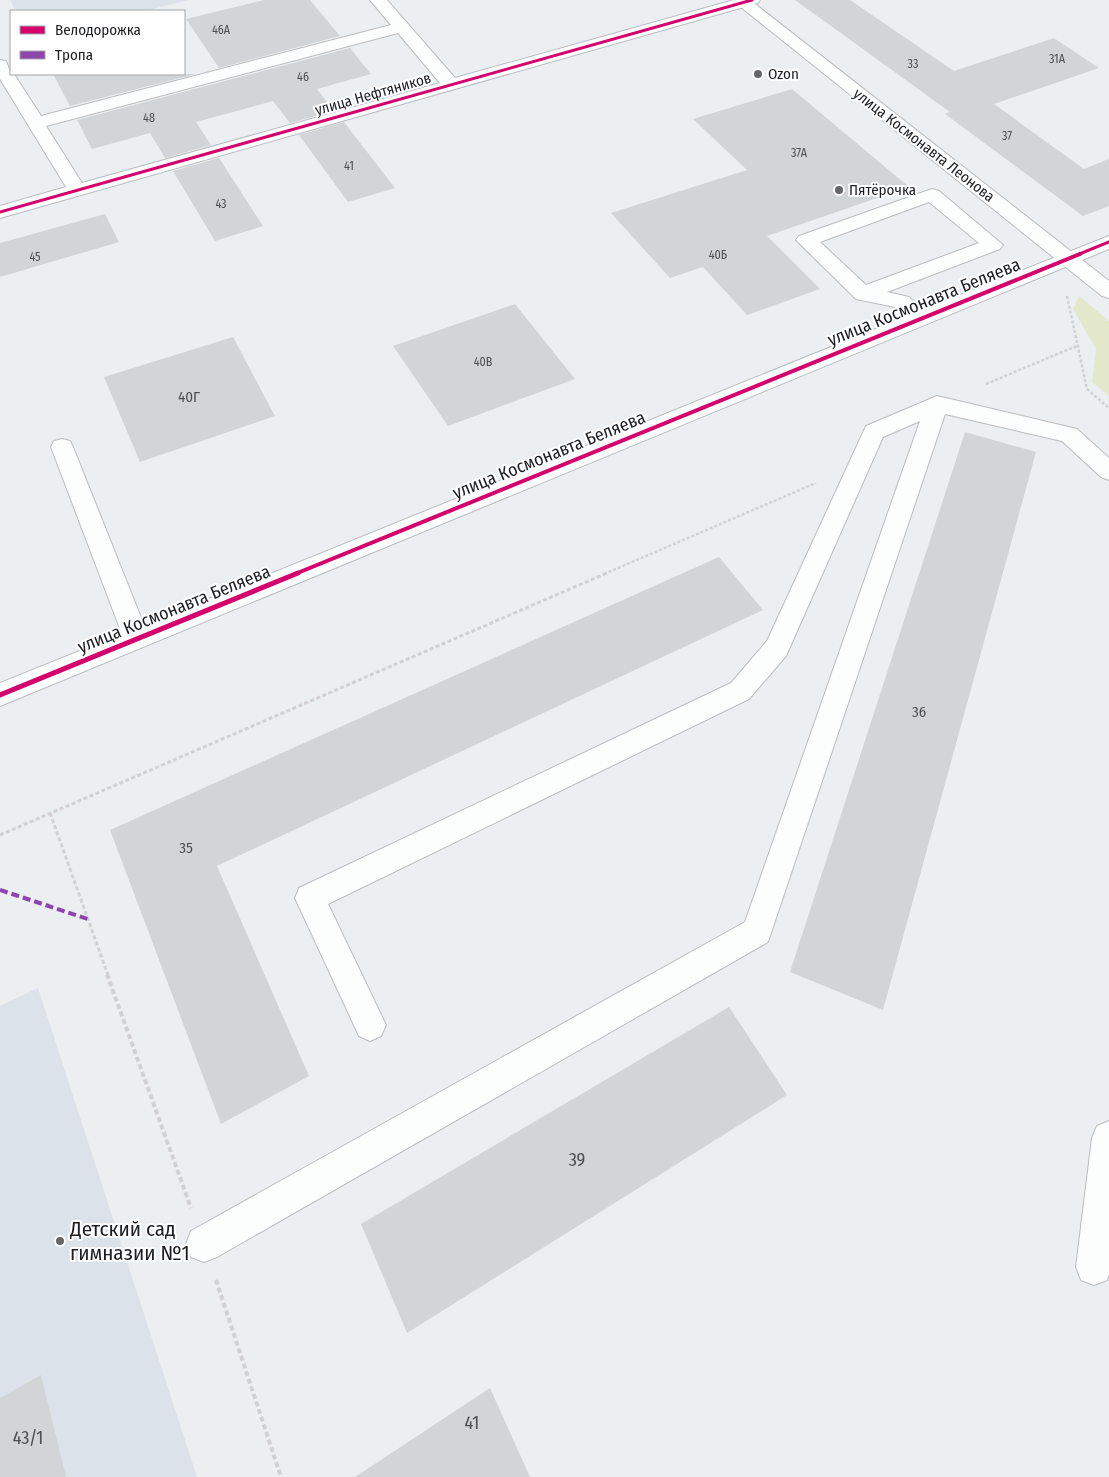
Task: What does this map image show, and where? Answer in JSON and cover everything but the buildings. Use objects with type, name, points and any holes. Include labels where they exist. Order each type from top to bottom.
[{"type":"street","points":[[378,0],[451,85]]},
{"type":"street","name":"улица Нефтяников","points":[[0,212],[745,1]]},
{"type":"street","name":"улица Космонавта Леонова","points":[[745,1],[1109,291]]},
{"type":"street","points":[[36,124],[402,27]]},
{"type":"street","points":[[0,64],[77,190]]},
{"type":"street","points":[[863,294],[993,245],[932,195],[806,240],[863,294],[902,302],[919,319]]},
{"type":"street","name":"улица Космонавта Беляева","points":[[0,695],[1109,242]]},
{"type":"street","points":[[204,1244],[757,932],[937,404]]},
{"type":"street","points":[[370,1024],[310,898],[740,691],[777,648],[857,465],[874,432],[937,404],[1070,435],[1109,471]]},
{"type":"street","points":[[62,447],[138,639]]},
{"type":"street","points":[[1094,1267],[1109,1138]]},
{"type":"path","points":[[1066,294],[1079,345],[1087,389],[1109,408]]},
{"type":"path","points":[[937,404],[1079,345]]},
{"type":"path","points":[[0,835],[857,465]]},
{"type":"path","points":[[50,813],[204,1244],[281,1477]]},
{"type":"shaded area","points":[[10,0],[189,0],[148,10],[15,10]]},
{"type":"shaded area","name":"Детский сад гимназии №1","points":[[38,988],[197,1477],[0,1477],[0,1006]]},
{"type":"green space","points":[[1079,296],[1109,321],[1109,396],[1092,382],[1096,349],[1073,309]]},
{"type":"marked path","points":[[0,890],[88,919]]},
{"type":"cycle path","points":[[0,212],[752,0]]},
{"type":"cycle path","points":[[0,695],[1109,242]]},
{"type":"place","name":"Ozon","points":[[758,74]]},
{"type":"place","name":"Пятёрочка","points":[[839,190]]},
{"type":"place","name":"Детский сад гимназии №1","points":[[60,1241]]}]
